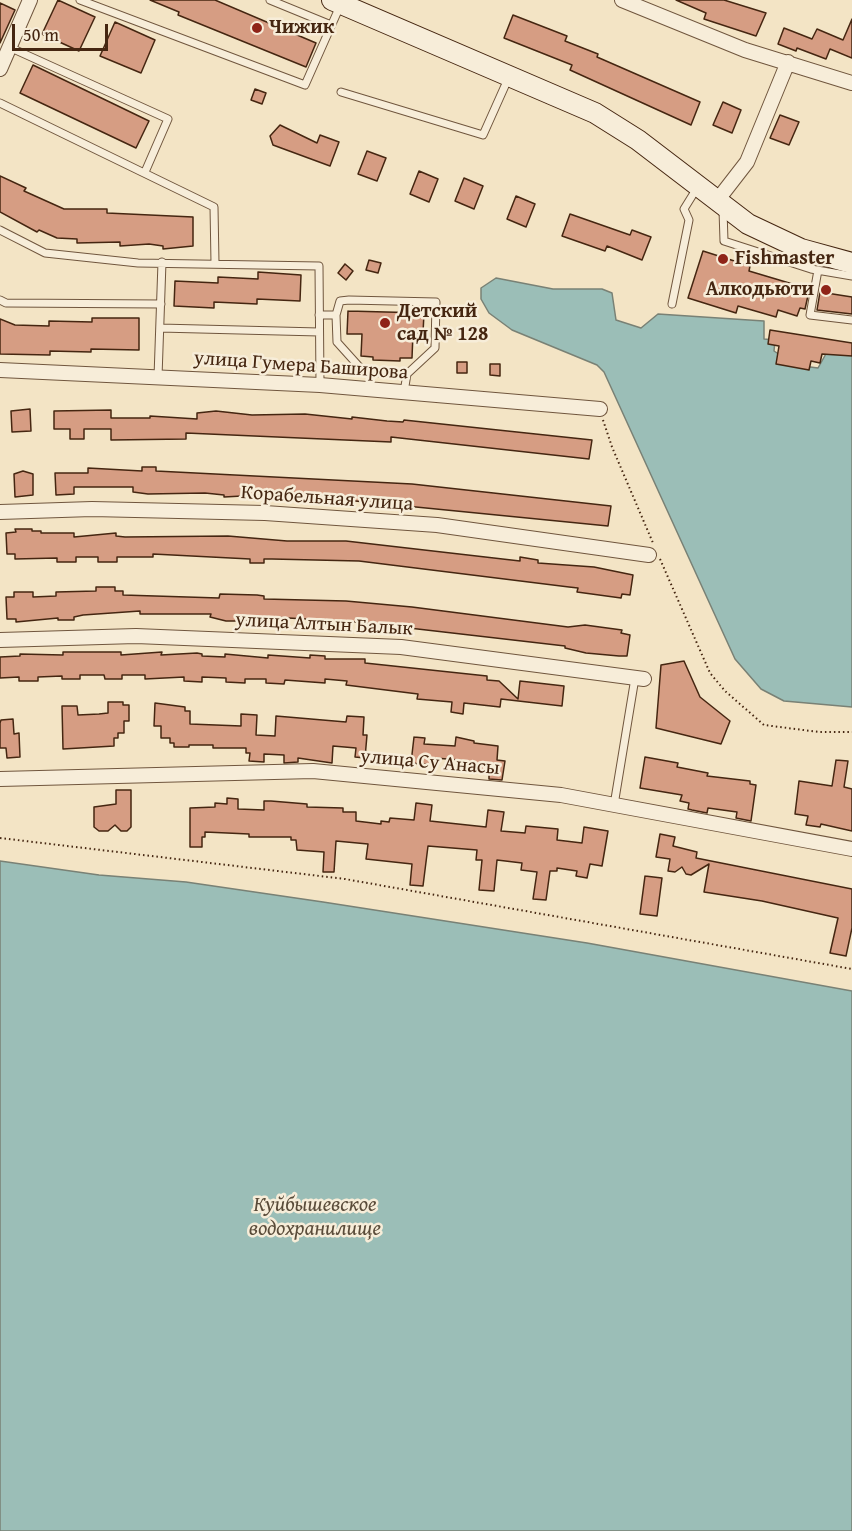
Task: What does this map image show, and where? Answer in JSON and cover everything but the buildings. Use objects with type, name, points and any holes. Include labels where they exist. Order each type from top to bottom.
[{"type":"main road","points":[[337,2],[616,125],[720,205],[770,237],[811,252],[852,263]]},
{"type":"street","points":[[0,69],[30,0]]},
{"type":"street","points":[[622,0],[746,50],[852,83]]},
{"type":"street","points":[[720,205],[747,162],[788,62]]},
{"type":"street","name":"улица Гумера Баширова","points":[[0,370],[320,385],[600,409]]},
{"type":"street","name":"Корабельная улица","points":[[0,512],[92,509],[265,513],[437,525],[654,552]]},
{"type":"street","name":"улица Алтын Балык","points":[[0,640],[136,636],[401,647],[639,678]]},
{"type":"street","name":"улица Су Анасы","points":[[0,779],[313,771],[561,795],[852,849]]},
{"type":"lane","points":[[80,0],[305,85],[331,25],[337,2]]},
{"type":"lane","points":[[270,0],[331,25]]},
{"type":"lane","points":[[9,47],[168,119],[145,171]]},
{"type":"lane","points":[[341,92],[483,135],[509,76]]},
{"type":"lane","points":[[0,103],[145,171],[214,207],[216,262]]},
{"type":"lane","points":[[672,304],[689,220],[684,209],[698,188]]},
{"type":"lane","points":[[720,205],[724,241],[818,270],[852,276]]},
{"type":"lane","points":[[0,230],[45,253],[138,263],[216,262],[319,266],[320,385]]},
{"type":"lane","points":[[158,377],[162,262]]},
{"type":"lane","points":[[818,270],[810,315],[852,320]]},
{"type":"lane","points":[[0,300],[6,303],[161,304]]},
{"type":"lane","points":[[404,392],[407,374],[435,348],[436,302],[340,301],[336,315],[337,342],[364,372],[407,374]]},
{"type":"lane","points":[[319,315],[336,315]]},
{"type":"lane","points":[[160,328],[319,332]]},
{"type":"lane","points":[[614,805],[639,678]]},
{"type":"path","points":[[600,409],[612,447],[654,552],[711,673],[725,691],[764,725],[819,732],[852,732]]},
{"type":"path","points":[[0,838],[345,879],[852,969]]},
{"type":"water","points":[[496,278],[553,289],[602,289],[612,293],[616,320],[641,328],[658,314],[764,321],[764,339],[775,340],[774,351],[795,365],[818,368],[827,352],[852,355],[852,707],[784,701],[761,689],[735,659],[604,372],[597,365],[512,330],[489,313],[481,299],[481,288]]},
{"type":"water","name":"Куйбышевское водохранилище","points":[[0,861],[99,875],[186,882],[323,902],[587,943],[852,991],[852,1531],[0,1531]]},
{"type":"place","name":"Чижик","points":[[257,28]]},
{"type":"place","name":"Fishmaster","points":[[723,259]]},
{"type":"place","name":"Алкодьюти","points":[[826,290]]},
{"type":"place","name":"Детский сад № 128","points":[[385,323]]}]
